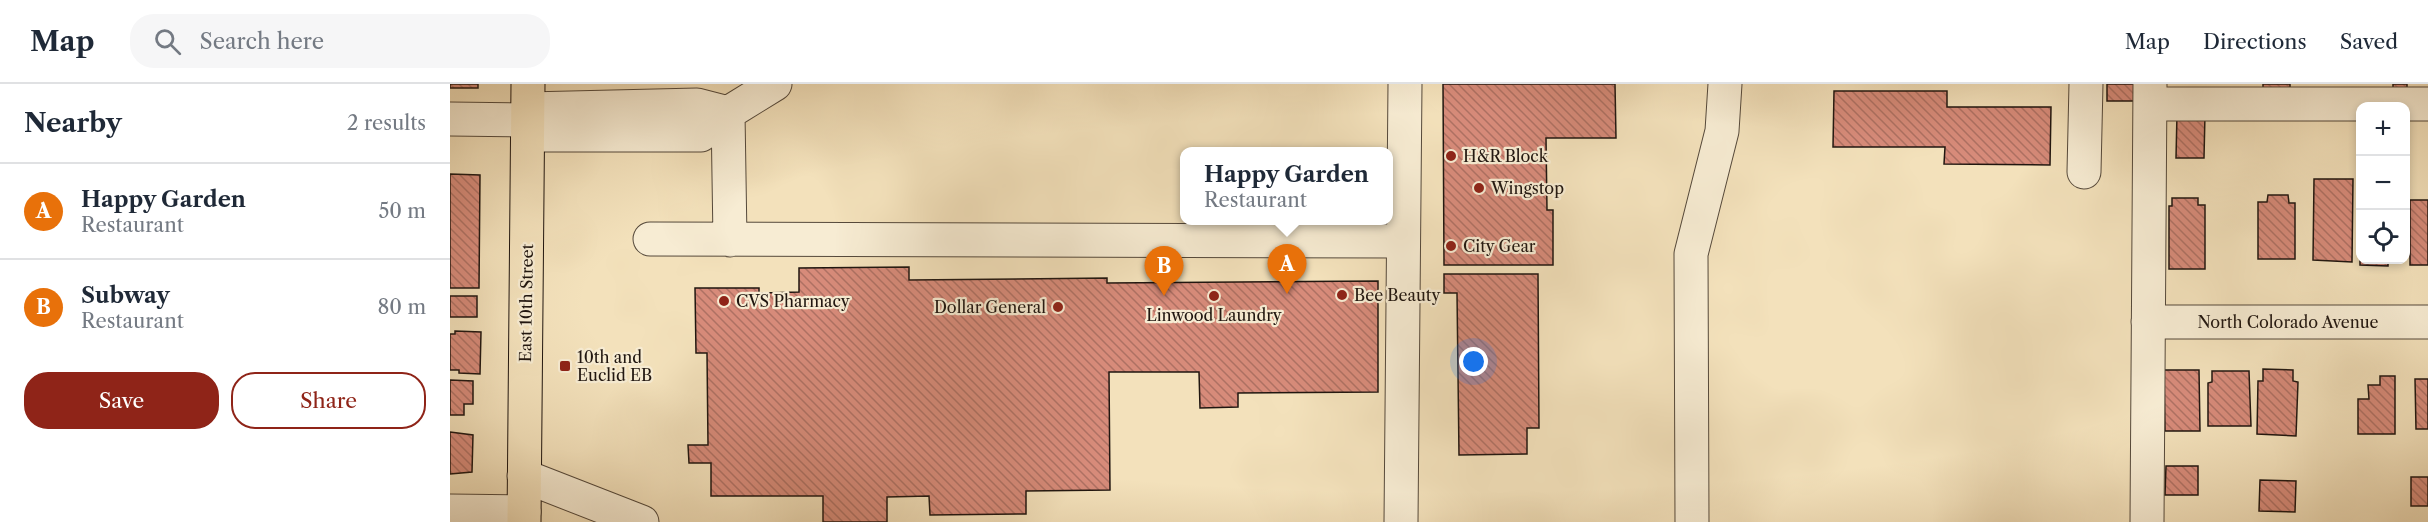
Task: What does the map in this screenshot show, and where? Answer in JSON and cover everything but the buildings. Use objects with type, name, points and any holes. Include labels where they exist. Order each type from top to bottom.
[{"type":"main road","name":"East 10th Street","points":[[524,517],[528,112]]},
{"type":"street","points":[[528,112],[701,135],[728,113],[775,84]]},
{"type":"street","points":[[1401,522],[1405,84]]},
{"type":"street","points":[[1692,522],[1691,254],[1722,131],[1725,84]]},
{"type":"street","points":[[2084,172],[2086,84]]},
{"type":"street","points":[[2147,522],[2150,94],[2428,104]]},
{"type":"street","points":[[450,119],[697,95],[728,113]]},
{"type":"street","points":[[728,113],[730,240]]},
{"type":"street","points":[[650,239],[1403,241]]},
{"type":"street","name":"North Colorado Avenue","points":[[2148,322],[2428,322]]},
{"type":"street","points":[[524,476],[642,522]]},
{"type":"street","points":[[450,511],[524,517]]},
{"type":"place","name":"H&R Block","points":[[1451,156]]},
{"type":"place","name":"Wingstop","points":[[1479,188]]},
{"type":"place","name":"City Gear","points":[[1451,246]]},
{"type":"place","name":"Happy Garden","points":[[1287,294]]},
{"type":"place","name":"Bee Beauty","points":[[1342,295]]},
{"type":"place","name":"Subway","points":[[1164,296]]},
{"type":"place","name":"Linwood Laundry","points":[[1214,296]]},
{"type":"place","name":"CVS Pharmacy","points":[[724,301]]},
{"type":"place","name":"Dollar General","points":[[1058,307]]},
{"type":"place","name":"10th and Euclid EB","points":[[565,366]]}]
